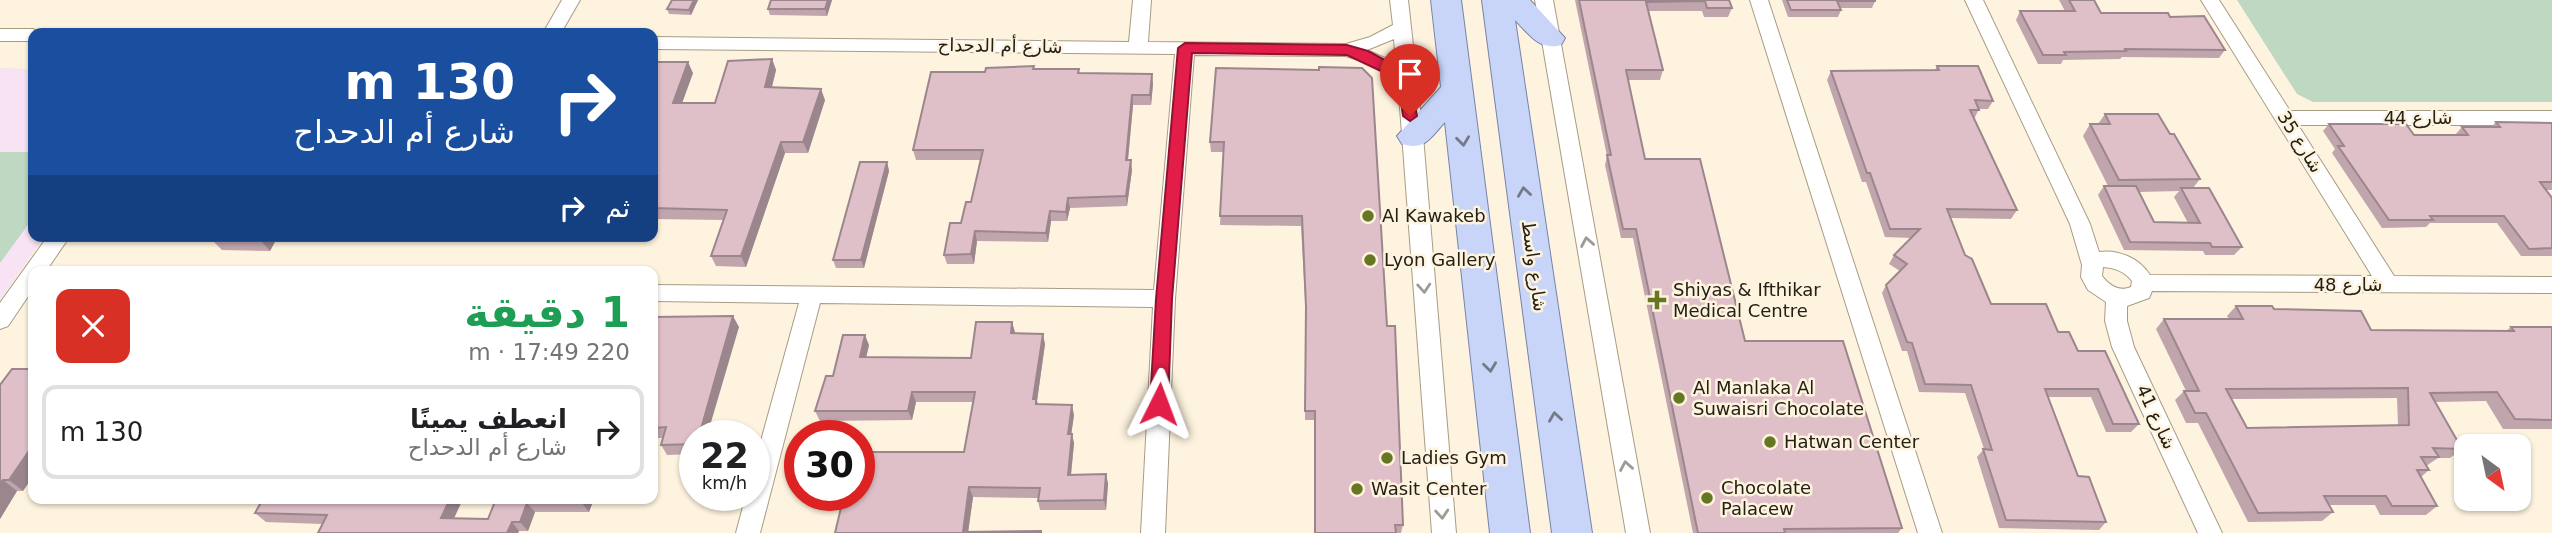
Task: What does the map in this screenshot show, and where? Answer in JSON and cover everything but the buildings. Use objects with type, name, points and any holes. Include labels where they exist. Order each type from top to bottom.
[{"type":"main road","points":[[1446,0],[1510,533]]},
{"type":"main road","name":"شارع واسط","points":[[1497,0],[1572,533]]},
{"type":"main road","points":[[1513,0],[1550,38]]},
{"type":"main road","points":[[1412,136],[1457,89]]},
{"type":"street","points":[[555,28],[571,0]]},
{"type":"street","points":[[1138,48],[1142,0]]},
{"type":"street","points":[[1398,0],[1412,136],[1444,533]]},
{"type":"street","points":[[1544,0],[1638,533]]},
{"type":"street","points":[[1759,0],[1930,533]]},
{"type":"street","points":[[1974,0],[2080,224],[2092,265],[2090,274],[2096,285],[2117,297],[2137,296],[2143,283],[2135,270],[2118,260],[2080,224]]},
{"type":"street","name":"شارع 35","points":[[2210,0],[2389,285]]},
{"type":"street","name":"شارع أم الدحداح","points":[[1347,50],[1376,41],[1401,28]]},
{"type":"street","points":[[0,35],[28,35]]},
{"type":"street","name":"شارع أم الدحداح","points":[[658,43],[1347,50],[1378,60],[1404,76]]},
{"type":"street","points":[[1153,533],[1164,299],[1185,48]]},
{"type":"street","name":"شارع 44","points":[[2284,118],[2552,118]]},
{"type":"street","points":[[40,266],[56,242]]},
{"type":"street","points":[[2092,265],[2102,259],[2118,260]]},
{"type":"street","name":"شارع 48","points":[[2143,283],[2552,285]]},
{"type":"street","points":[[0,320],[28,284]]},
{"type":"street","points":[[658,293],[1164,299]]},
{"type":"street","points":[[748,533],[811,295]]},
{"type":"street","name":"شارع 41","points":[[2117,297],[2116,321],[2123,347],[2210,533]]},
{"type":"shaded area","points":[[0,68],[28,69],[28,242],[41,242],[0,300]]},
{"type":"green space","points":[[2237,0],[2552,0],[2552,102],[2313,102],[2297,94]]},
{"type":"green space","points":[[0,152],[28,152],[28,225],[0,263]]},
{"type":"place","name":"Al Kawakeb","points":[[1368,216]]},
{"type":"place","name":"Lyon Gallery","points":[[1370,260]]},
{"type":"place","name":"Shiyas & Ifthikar Medical Centre","points":[[1657,300]]},
{"type":"place","name":"Al Manlaka Al Suwaisri Chocolate","points":[[1679,398]]},
{"type":"place","name":"Hatwan Center","points":[[1770,442]]},
{"type":"place","name":"Ladies Gym","points":[[1387,458]]},
{"type":"place","name":"Wasit Center","points":[[1357,489]]},
{"type":"place","name":"Chocolate Palacew","points":[[1707,498]]},
{"type":"route","points":[[1159,404],[1164,299],[1185,48],[1347,50],[1363,54],[1404,76],[1410,116]]}]
